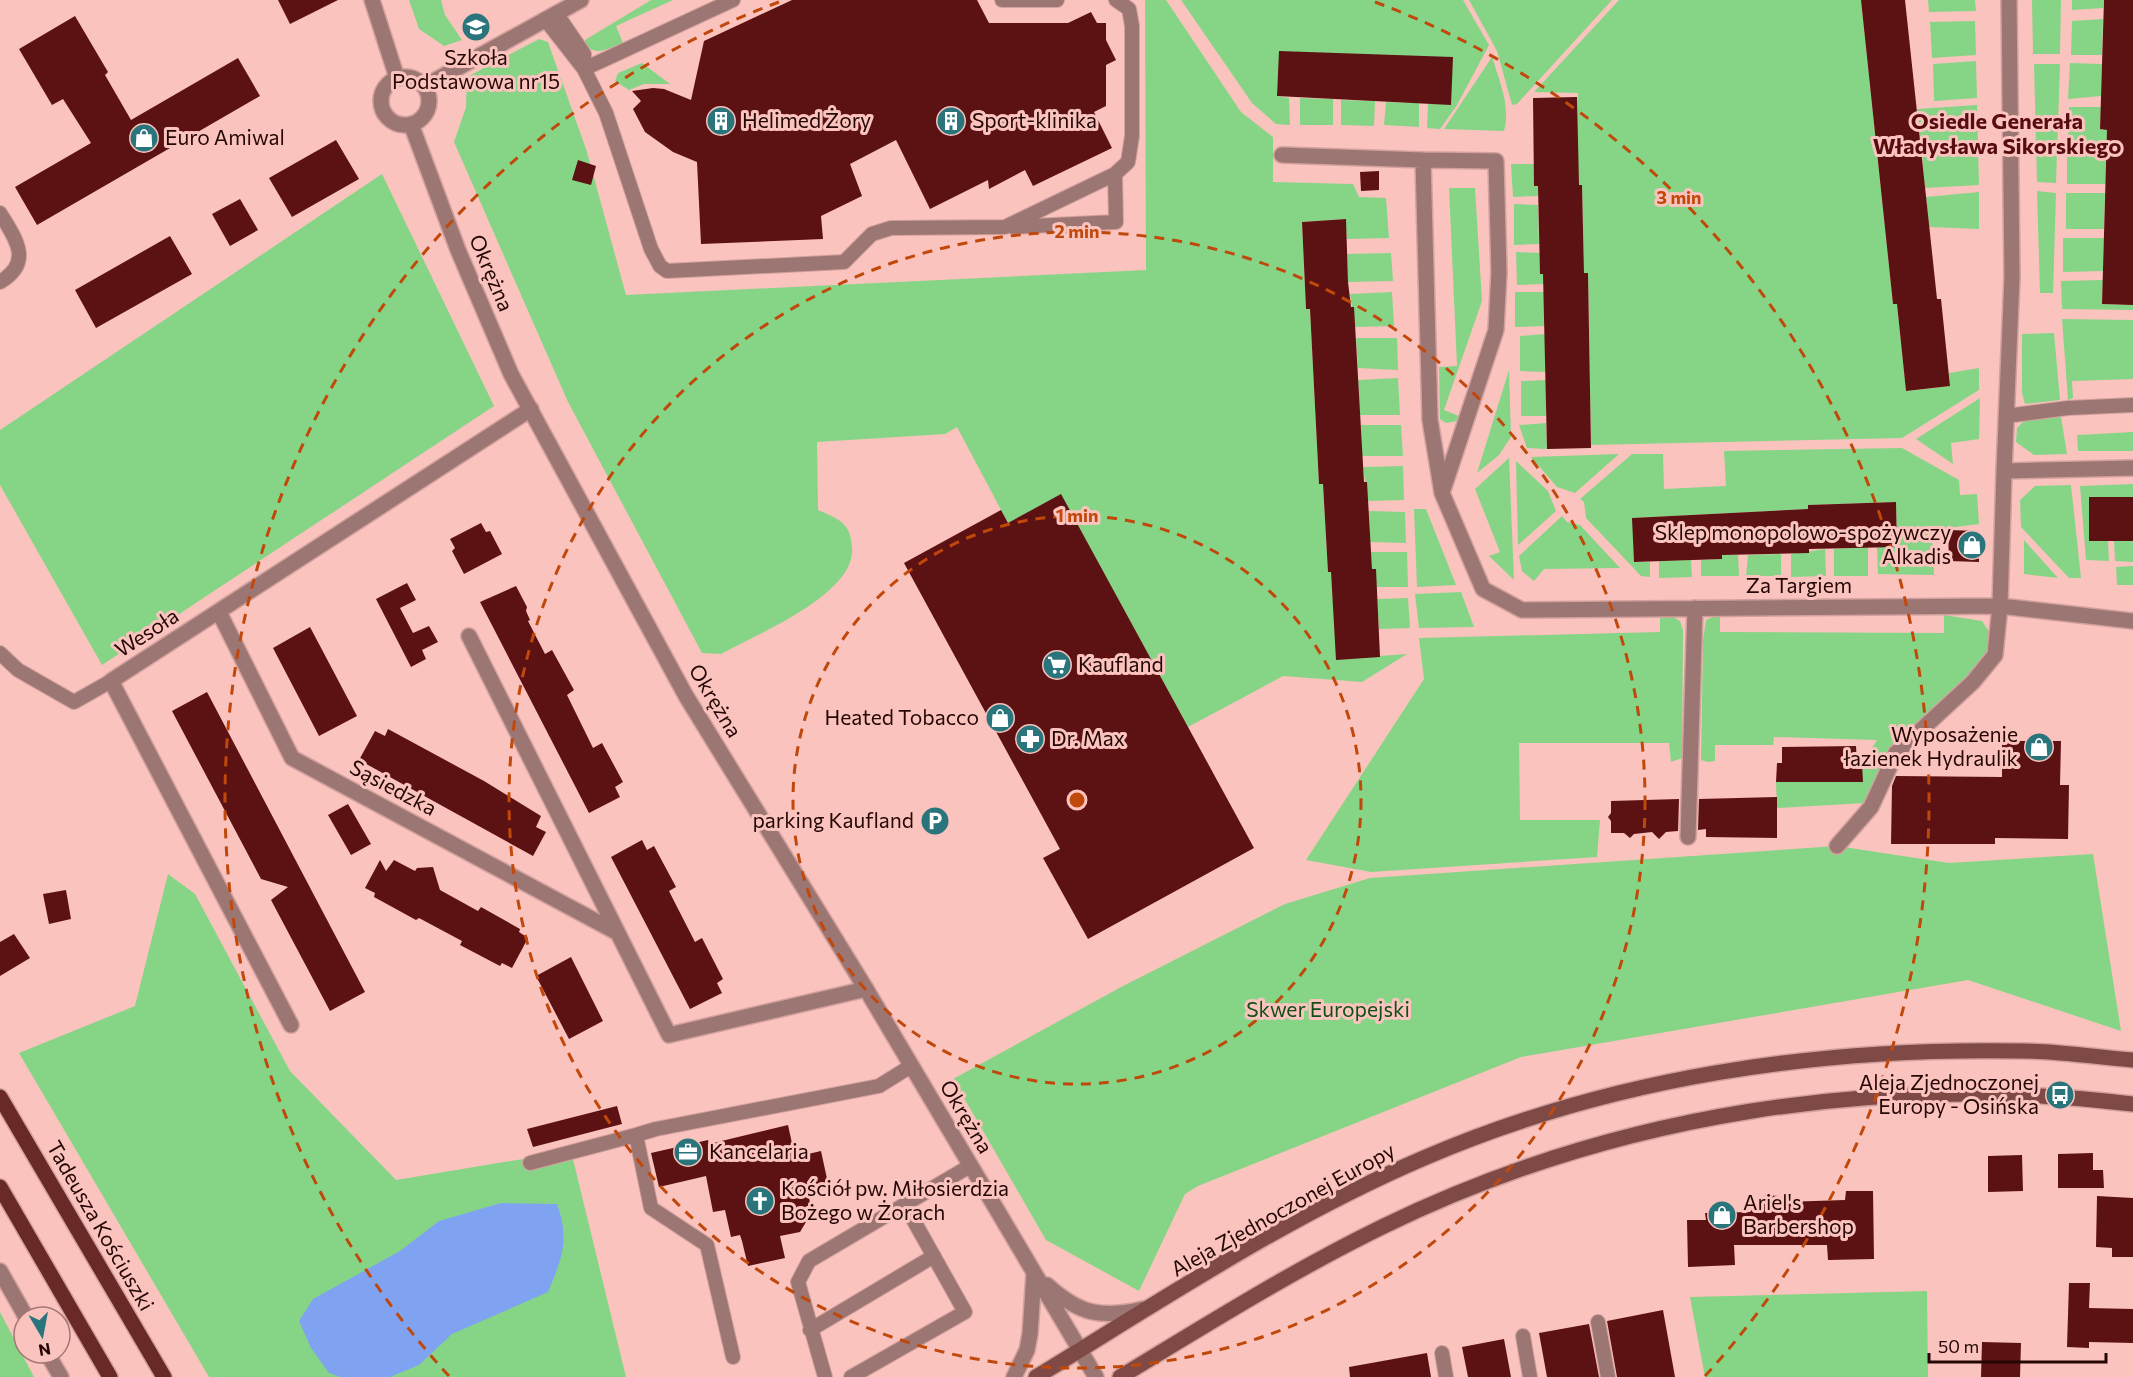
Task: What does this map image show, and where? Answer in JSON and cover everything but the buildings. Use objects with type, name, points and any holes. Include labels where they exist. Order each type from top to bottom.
[{"type":"main road","name":"Aleja Zjednoczonej Europy","points":[[1036,1377],[1327,1205],[1422,1158],[1500,1129],[1616,1094],[1775,1063],[1856,1054],[2025,1051],[2133,1060]]},
{"type":"main road","points":[[1120,1377],[1317,1259],[1385,1225],[1505,1175],[1647,1132],[1797,1103],[1884,1096],[2060,1095],[2133,1104]]},
{"type":"main road","name":"Tadeusza Kościuszki","points":[[0,1097],[164,1377]]},
{"type":"main road","points":[[0,1187],[110,1377]]},
{"type":"street","points":[[372,0],[396,78]]},
{"type":"street","points":[[1837,846],[1871,807],[1896,753],[1973,682],[1995,655],[2000,606],[2012,277],[2009,0]]},
{"type":"street","points":[[424,86],[563,8]]},
{"type":"street","points":[[412,77],[424,86],[430,100],[425,115],[411,124],[394,121],[382,108],[384,90],[396,78],[412,77]]},
{"type":"street","name":"Okrężna","points":[[411,124],[458,250],[511,374],[686,696],[866,990],[1096,1377]]},
{"type":"street","points":[[1282,155],[1496,161],[1500,272],[1496,330],[1442,493]]},
{"type":"street","name":"Za Targiem","points":[[1423,160],[1430,420],[1442,493],[1483,590],[1522,610],[2000,606],[2133,621]]},
{"type":"street","name":"Wesoła","points":[[291,1025],[111,681],[531,409]]},
{"type":"street","points":[[2004,471],[2133,468]]},
{"type":"street","points":[[1688,837],[1695,608]]},
{"type":"street","name":"Sąsiedzka","points":[[219,612],[292,758],[618,933]]},
{"type":"street","points":[[469,636],[669,1035],[866,990]]},
{"type":"street","points":[[0,1271],[19,1305]]},
{"type":"street","points":[[1014,1377],[1027,1350],[1034,1273]]},
{"type":"street","name":"Okrężna","points":[[1034,1273],[1065,1302],[1086,1312],[1120,1314],[1152,1307]]},
{"type":"lane","points":[[584,69],[733,0]]},
{"type":"lane","points":[[1002,0],[1057,0]]},
{"type":"lane","points":[[1005,227],[1115,174],[1128,162],[1132,136],[1132,26],[1129,9],[1116,0]]},
{"type":"lane","points":[[563,8],[584,69],[606,113],[651,249],[660,266],[668,271],[844,262],[872,234],[891,228],[1005,227],[1116,222],[1115,174]]},
{"type":"lane","points":[[0,213],[17,242],[20,261],[15,270],[0,282]]},
{"type":"lane","points":[[2006,416],[2068,408],[2133,405]]},
{"type":"lane","points":[[0,653],[18,670],[74,702],[111,681]]},
{"type":"lane","points":[[530,1163],[656,1129],[879,1086],[911,1066]]},
{"type":"lane","points":[[636,1136],[651,1208],[707,1245],[734,1357]]},
{"type":"lane","points":[[825,1377],[798,1282],[809,1261],[970,1166]]},
{"type":"lane","points":[[851,1377],[965,1312],[905,1205]]},
{"type":"lane","points":[[810,1330],[934,1256]]},
{"type":"lane","points":[[1598,1322],[1608,1377]]},
{"type":"lane","points":[[1523,1336],[1530,1377]]},
{"type":"lane","points":[[1442,1353],[1446,1377]]},
{"type":"green space","points":[[409,0],[441,0],[445,15],[462,40],[444,46],[419,29]]},
{"type":"green space","points":[[651,0],[673,0],[616,26],[623,43],[598,51],[589,49],[585,45],[585,40]]},
{"type":"green space","points":[[1145,0],[1166,0],[1241,112],[1273,137],[1273,182],[1353,184],[1359,197],[1386,198],[1389,238],[1347,239],[1345,219],[1302,222],[1306,309],[1310,309],[1319,484],[1323,484],[1328,572],[1331,572],[1337,659],[1407,654],[1362,682],[1283,676],[1188,727],[1061,495],[1008,523],[957,427],[945,434],[817,442],[818,510],[838,519],[846,527],[852,548],[849,565],[838,581],[802,611],[721,654],[702,653],[568,402],[454,142],[466,107],[467,77],[539,39],[548,42],[587,152],[626,295],[1146,270]]},
{"type":"green space","points":[[1181,0],[1463,0],[1489,45],[1457,105],[1440,129],[1427,128],[1428,104],[1451,104],[1280,51],[1277,96],[1289,98],[1290,125],[1276,124],[1252,103]]},
{"type":"green space","points":[[1469,0],[1612,0],[1517,104],[1512,105],[1497,51]]},
{"type":"green space","points":[[1619,0],[1861,0],[1893,304],[1897,304],[1906,391],[1950,386],[1949,373],[1979,368],[1979,390],[1902,438],[1591,445],[1588,273],[1584,273],[1582,186],[1576,185],[1578,93],[1534,92]]},
{"type":"green space","points":[[1928,0],[1975,0],[1976,11],[1929,12]]},
{"type":"green space","points":[[2032,0],[2061,0],[2060,54],[2033,54]]},
{"type":"green space","points":[[2072,0],[2104,0],[2103,8],[2072,10]]},
{"type":"green space","points":[[2103,19],[2102,55],[2071,55],[2072,21]]},
{"type":"green space","points":[[1975,21],[1976,55],[1932,58],[1930,22]]},
{"type":"green space","points":[[1492,57],[1505,103],[1504,131],[1444,129]]},
{"type":"green space","points":[[1976,61],[1977,98],[1934,101],[1933,64]]},
{"type":"green space","points":[[642,63],[670,84],[644,84],[629,90],[615,81],[618,73]]},
{"type":"green space","points":[[2070,63],[2102,64],[2101,96],[2068,99]]},
{"type":"green space","points":[[2034,64],[2060,64],[2056,183],[2037,182]]},
{"type":"green space","points":[[1300,98],[1333,99],[1333,125],[1300,125]]},
{"type":"green space","points":[[1341,100],[1375,101],[1374,126],[1341,125]]},
{"type":"green space","points":[[1386,102],[1419,103],[1419,127],[1384,125]]},
{"type":"green space","points":[[1977,105],[1978,141],[1921,146],[1917,109]]},
{"type":"green space","points":[[2069,107],[2101,107],[2100,129],[2108,130],[2107,142],[2068,144]]},
{"type":"green space","points":[[1978,149],[1979,185],[1925,188],[1922,154]]},
{"type":"green space","points":[[2107,151],[2106,184],[2067,184],[2067,152]]},
{"type":"green space","points":[[1511,164],[1534,164],[1534,186],[1538,186],[1538,196],[1513,197]]},
{"type":"green space","points":[[382,174],[494,406],[102,665],[0,485],[0,430]]},
{"type":"green space","points":[[1449,188],[1475,188],[1482,301],[1444,410],[1459,416],[1457,421],[1446,423],[1440,419],[1439,367],[1457,366]]},
{"type":"green space","points":[[2037,191],[2056,193],[2053,293],[2040,293]]},
{"type":"green space","points":[[1979,192],[1979,229],[1929,227],[1926,197]]},
{"type":"green space","points":[[2066,193],[2105,193],[2104,229],[2066,229]]},
{"type":"green space","points":[[1514,204],[1538,205],[1539,244],[1514,245]]},
{"type":"green space","points":[[2063,238],[2104,238],[2103,271],[2063,272]]},
{"type":"green space","points":[[1516,252],[1540,253],[1540,273],[1543,274],[1544,284],[1517,285]]},
{"type":"green space","points":[[1391,253],[1393,281],[1348,282],[1347,254]]},
{"type":"green space","points":[[2103,280],[2102,304],[2133,305],[2133,310],[2062,309],[2061,281]]},
{"type":"green space","points":[[1392,292],[1394,326],[1355,327],[1350,294]]},
{"type":"green space","points":[[1515,292],[1544,292],[1545,326],[1515,327]]},
{"type":"green space","points":[[2062,319],[2133,320],[2133,379],[2072,381],[2073,398],[2068,400]]},
{"type":"green space","points":[[2054,333],[2060,400],[2025,404],[2022,393],[2022,334]]},
{"type":"green space","points":[[1545,334],[1545,372],[1520,371],[1520,336]]},
{"type":"green space","points":[[1356,338],[1397,338],[1398,370],[1358,368]]},
{"type":"green space","points":[[1509,370],[1511,437],[1499,455],[1477,473]]},
{"type":"green space","points":[[1398,378],[1400,415],[1360,415],[1358,380]]},
{"type":"green space","points":[[1546,380],[1546,416],[1521,416],[1521,381]]},
{"type":"green space","points":[[1980,398],[1979,439],[1951,443],[1953,464],[1916,439]]},
{"type":"green space","points":[[2061,417],[2067,454],[2034,455],[2016,442],[2017,428],[2024,421]]},
{"type":"green space","points":[[1546,423],[1547,449],[1527,448],[1519,425]]},
{"type":"green space","points":[[1361,425],[1401,425],[1403,456],[1362,456]]},
{"type":"green space","points":[[2133,432],[2133,451],[2078,451],[2077,435]]},
{"type":"green space","points":[[1902,448],[1959,480],[1960,495],[1977,494],[1979,524],[1932,530],[1934,575],[1878,574],[1877,547],[1897,546],[1896,502],[1808,505],[1808,509],[1633,518],[1634,562],[1650,562],[1650,577],[1641,576],[1586,518],[1584,502],[1580,499],[1632,454],[1663,454],[1664,489],[1726,486],[1724,451]]},
{"type":"green space","points":[[1619,454],[1575,493],[1557,487],[1531,457]]},
{"type":"green space","points":[[1509,458],[1514,580],[1489,556],[1500,552],[1475,489]]},
{"type":"green space","points":[[1516,461],[1548,491],[1556,511],[1518,545]]},
{"type":"green space","points":[[1403,466],[1404,500],[1368,501],[1363,467]]},
{"type":"green space","points":[[2133,484],[2133,497],[2089,497],[2089,540],[2108,541],[2109,561],[2086,560],[2080,486]]},
{"type":"green space","points":[[2071,485],[2081,578],[2069,578],[2021,527],[2020,500],[2035,486]]},
{"type":"green space","points":[[1414,509],[1426,509],[1456,585],[1417,587]]},
{"type":"green space","points":[[1369,511],[1405,512],[1406,543],[1370,542]]},
{"type":"green space","points":[[1562,516],[1567,522],[1580,525],[1620,568],[1544,569],[1534,581],[1522,571],[1519,556]]},
{"type":"green space","points":[[2024,540],[2058,578],[2024,574]]},
{"type":"green space","points":[[2114,541],[2133,541],[2133,562],[2115,561]]},
{"type":"green space","points":[[1868,547],[1868,576],[1834,576],[1834,549]]},
{"type":"green space","points":[[1825,549],[1826,576],[1791,577],[1791,554]]},
{"type":"green space","points":[[1371,552],[1407,552],[1408,587],[1377,587],[1372,569]]},
{"type":"green space","points":[[1781,554],[1781,576],[1746,576],[1748,555]]},
{"type":"green space","points":[[1722,555],[1738,555],[1739,576],[1701,576],[1701,560],[1721,559]]},
{"type":"green space","points":[[1691,560],[1692,577],[1659,578],[1659,561]]},
{"type":"green space","points":[[2133,566],[2133,585],[2117,585],[2116,567]]},
{"type":"green space","points":[[1461,592],[1474,627],[1419,628],[1415,594]]},
{"type":"green space","points":[[1408,598],[1410,628],[1379,629],[1377,599]]},
{"type":"green space","points":[[1720,614],[1720,632],[1944,633],[1944,615],[1982,621],[1990,633],[1991,647],[1981,666],[1892,748],[1866,803],[1777,808],[1776,782],[1862,782],[1862,763],[1877,740],[1774,737],[1773,745],[1715,745],[1715,761],[1701,760],[1703,640],[1706,620]]},
{"type":"green space","points":[[1673,617],[1680,621],[1683,630],[1682,758],[1671,762],[1669,743],[1519,743],[1520,820],[1600,820],[1597,857],[1371,872],[1306,860],[1424,679],[1419,638],[1660,632],[1660,618]]},
{"type":"green space","name":"Skwer Europejski","points":[[1837,846],[1949,863],[2093,854],[2121,1031],[1968,980],[1521,1057],[1198,1186],[1185,1194],[1139,1291],[1046,1240],[953,1079],[1123,986],[1285,904],[1370,878]]},
{"type":"green space","points":[[168,874],[195,894],[290,1071],[396,1180],[571,1151],[626,1377],[209,1377],[19,1053],[135,1006]]},
{"type":"green space","points":[[1927,1291],[1928,1377],[1705,1377],[1690,1297]]},
{"type":"green space","points":[[0,1312],[12,1335],[12,1365],[28,1365],[34,1377],[0,1377]]},
{"type":"water","points":[[501,1203],[557,1204],[563,1228],[563,1249],[548,1292],[452,1334],[419,1365],[390,1377],[340,1377],[329,1373],[311,1348],[299,1321],[313,1299],[400,1251],[439,1221]]},
{"type":"place","name":"Szkoła Podstawowa nr15","points":[[476,27]]},
{"type":"place","name":"Helimed Żory","points":[[721,121]]},
{"type":"place","name":"Sport-klinika","points":[[951,121]]},
{"type":"place","name":"Euro Amiwal","points":[[144,138]]},
{"type":"place","name":"Sklep monopolowo-spożywczy Alkadis","points":[[1972,545]]},
{"type":"place","name":"Kaufland","points":[[1057,665]]},
{"type":"place","name":"Heated Tobacco","points":[[1000,718]]},
{"type":"place","name":"Dr. Max","points":[[1030,739]]},
{"type":"place","name":"Wyposażenie łazienek Hydraulik","points":[[2039,747]]},
{"type":"place","name":"parking Kaufland","points":[[935,821]]},
{"type":"place","name":"Aleja Zjednoczonej Europy - Osińska","points":[[2060,1095]]},
{"type":"place","name":"Kancelaria","points":[[688,1152]]},
{"type":"place","name":"Kościół pw. Miłosierdzia Bożego w Żorach","points":[[760,1201]]},
{"type":"place","name":"Ariel's Barbershop","points":[[1722,1215]]},
{"type":"district","name":"Osiedle Generała Władysława Sikorskiego","points":[[1997,134]]}]
